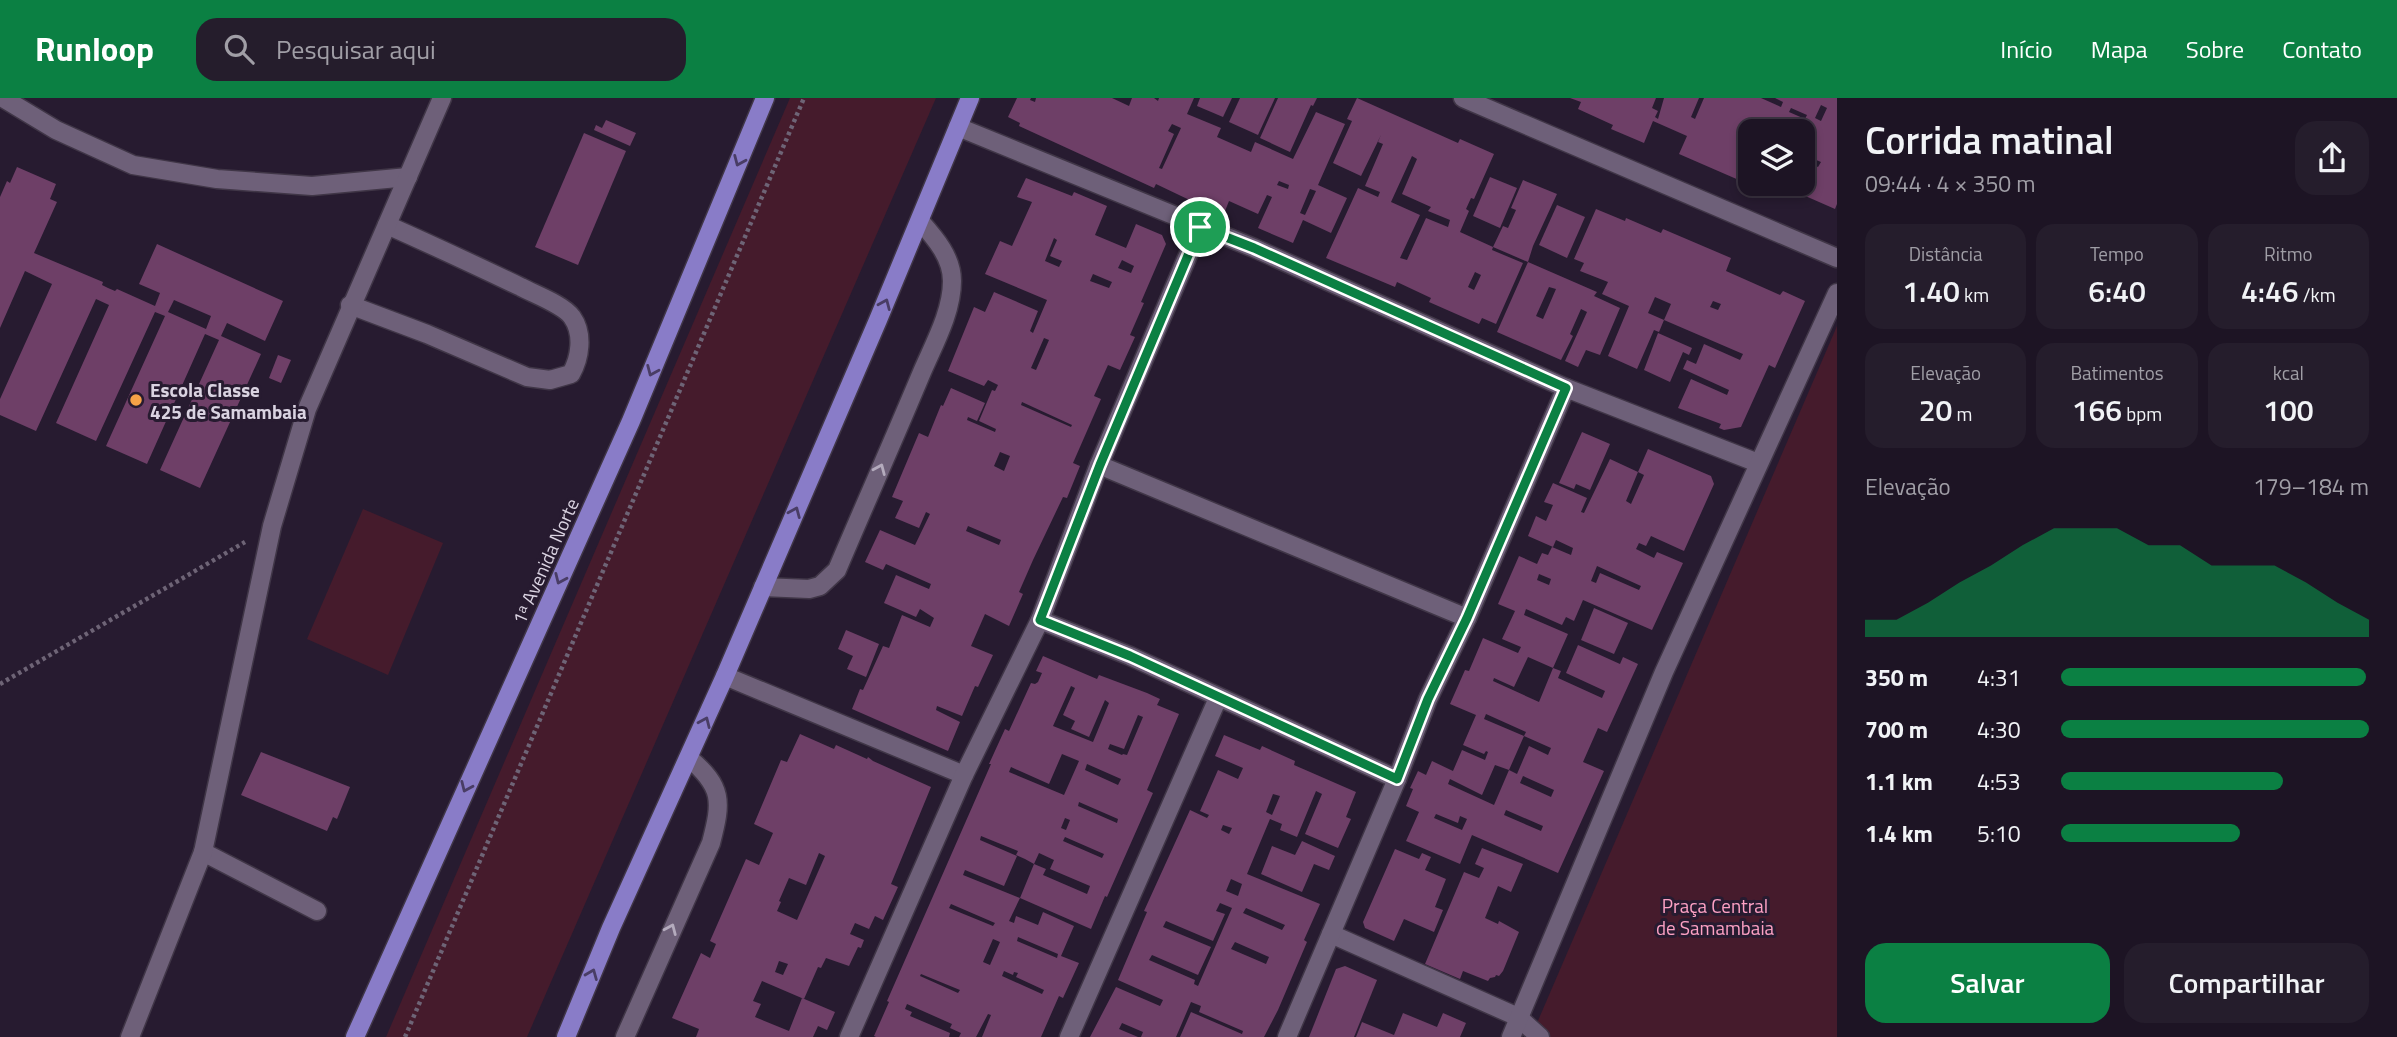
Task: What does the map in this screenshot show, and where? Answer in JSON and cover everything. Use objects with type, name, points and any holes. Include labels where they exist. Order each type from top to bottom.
[{"type":"main road","name":"1ᵃ Avenida Norte","points":[[355,1037],[631,421],[765,98]]},
{"type":"main road","points":[[566,1037],[611,928],[725,676],[970,98]]},
{"type":"street","points":[[3,98],[56,130],[133,165],[217,179],[312,186],[408,177]]},
{"type":"street","points":[[130,1037],[202,852],[238,695],[272,526],[307,409],[442,98]]},
{"type":"street","points":[[1463,98],[1837,257]]},
{"type":"street","points":[[958,127],[1267,254],[1566,388],[1758,463]]},
{"type":"street","points":[[763,587],[809,589],[820,586],[837,570],[913,393],[942,324],[952,281],[949,262],[938,241],[920,221]]},
{"type":"street","points":[[350,305],[427,334],[527,377],[550,380],[571,374],[576,364],[580,349],[572,316],[548,300],[387,225]]},
{"type":"street","points":[[849,1037],[964,775],[1040,620],[1100,465],[1200,227]]},
{"type":"street","points":[[1511,1037],[1664,672],[1837,293]]},
{"type":"street","points":[[1287,1037],[1397,779],[1428,699],[1467,618],[1566,388]]},
{"type":"street","points":[[1100,465],[1467,618]]},
{"type":"street","points":[[1040,620],[1130,656],[1397,779]]},
{"type":"street","points":[[725,676],[964,775]]},
{"type":"street","points":[[1069,1037],[1218,698]]},
{"type":"street","points":[[625,1037],[697,869],[711,843],[719,813],[715,785],[689,758]]},
{"type":"street","points":[[202,852],[317,911]]},
{"type":"street","points":[[1331,934],[1518,1017],[1540,1037]]},
{"type":"path","points":[[405,1037],[804,98]]},
{"type":"path","points":[[0,684],[272,526]]},
{"type":"green space","points":[[790,98],[936,98],[527,1037],[386,1037]]},
{"type":"green space","name":"Praça Central de Samambaia","points":[[1837,326],[1837,1037],[1531,1037]]},
{"type":"green space","points":[[363,509],[443,543],[388,675],[307,639]]},
{"type":"building","points":[[1017,98],[1031,98],[1030,100],[1035,102],[1036,98],[1112,98],[1129,106],[1132,98],[1154,98],[1158,101],[1159,98],[1194,98],[1187,114],[1221,128],[1217,137],[1251,152],[1255,142],[1293,159],[1316,112],[1345,124],[1318,185],[1347,198],[1331,233],[1303,220],[1293,243],[1258,228],[1272,197],[1267,195],[1258,214],[1229,201],[1223,216],[1156,184],[1154,188],[1019,126],[1020,123],[1008,117]],"holes":[[[1172,124],[1181,128],[1162,169],[1159,168],[1174,134],[1168,131]],[[1279,181],[1289,185],[1288,189],[1277,185]],[[1310,189],[1316,191],[1305,215],[1300,213]]]},
{"type":"building","points":[[1200,98],[1232,98],[1223,117],[1197,106]]},
{"type":"building","points":[[1240,98],[1275,98],[1258,135],[1229,122]]},
{"type":"building","points":[[1278,98],[1317,98],[1313,106],[1311,105],[1290,152],[1260,138]]},
{"type":"building","points":[[1357,98],[1458,143],[1460,139],[1494,154],[1474,199],[1471,198],[1466,209],[1469,211],[1460,232],[1523,263],[1496,324],[1482,318],[1479,324],[1429,302],[1431,298],[1397,282],[1395,287],[1326,258],[1358,188],[1378,197],[1380,192],[1365,186],[1383,144],[1378,142],[1381,135],[1361,176],[1333,163],[1352,121],[1347,119]],"holes":[[[1412,156],[1417,159],[1402,194],[1431,207],[1428,211],[1450,220],[1448,227],[1426,218],[1407,260],[1400,258],[1420,215],[1391,202]],[[1475,272],[1481,275],[1474,290],[1468,287]]]},
{"type":"building","points":[[1570,98],[1656,98],[1652,108],[1658,111],[1655,117],[1658,119],[1664,98],[1699,98],[1691,117],[1695,119],[1704,98],[1761,98],[1781,107],[1783,102],[1775,98],[1837,98],[1837,204],[1835,209],[1805,196],[1815,196],[1815,166],[1818,167],[1821,162],[1815,159],[1815,119],[1805,119],[1738,119],[1738,180],[1679,154],[1687,136],[1653,121],[1644,143],[1611,129],[1613,125],[1578,109],[1581,102]],"holes":[[[1821,105],[1827,108],[1821,121],[1815,118]],[[1791,108],[1807,115],[1805,119],[1789,112]]]},
{"type":"building","points":[[606,120],[636,133],[630,146],[594,130],[596,125],[602,128]]},
{"type":"building","points":[[584,133],[626,151],[578,265],[535,247]]},
{"type":"building","points":[[17,167],[56,184],[50,199],[57,202],[34,253],[103,282],[102,285],[108,288],[115,291],[117,289],[155,306],[160,293],[139,284],[157,244],[283,301],[265,341],[227,323],[221,336],[261,354],[200,488],[160,470],[219,340],[205,334],[147,464],[106,446],[165,316],[155,312],[96,441],[56,423],[109,305],[96,299],[36,431],[0,415],[0,399],[52,284],[25,271],[0,328],[0,197],[7,181],[10,183]],"holes":[[[174,300],[211,316],[206,329],[168,312]]]},
{"type":"building","points":[[1490,177],[1517,188],[1500,228],[1473,216]]},
{"type":"building","points":[[1026,178],[1072,196],[1074,192],[1107,206],[1095,235],[1126,248],[1136,224],[1162,235],[1166,244],[1141,302],[1144,303],[1130,335],[1135,337],[1120,370],[1108,365],[1094,396],[1101,399],[1073,463],[1080,466],[1067,498],[1063,497],[1033,560],[1019,592],[1023,594],[1009,626],[985,614],[971,646],[993,655],[978,687],[975,686],[962,716],[937,706],[936,710],[960,722],[948,751],[852,709],[883,646],[889,648],[902,615],[930,627],[934,618],[920,609],[916,617],[884,603],[896,575],[929,589],[931,584],[886,564],[883,570],[865,562],[880,530],[915,545],[930,514],[926,512],[919,528],[895,518],[903,501],[892,497],[919,433],[928,437],[951,388],[985,403],[977,421],[968,417],[967,420],[995,432],[996,429],[979,421],[992,390],[995,391],[998,385],[988,380],[984,386],[948,371],[974,307],[985,312],[994,292],[1038,311],[1030,331],[1033,333],[1047,300],[985,274],[1000,241],[1012,246],[1032,202],[1017,197]],"holes":[[[1054,238],[1057,240],[1050,256],[1062,261],[1059,267],[1045,261]],[[1122,260],[1134,266],[1131,273],[1118,268]],[[1093,274],[1112,282],[1109,288],[1090,281]],[[1044,338],[1049,340],[1036,370],[1031,368]],[[1022,402],[1072,425],[1071,427],[1021,405]],[[1000,452],[1010,456],[1004,471],[994,466]],[[968,526],[1001,540],[999,545],[966,531]]]},
{"type":"building","points":[[1523,180],[1557,194],[1528,262],[1493,247],[1503,226],[1508,228],[1516,210],[1511,208]]},
{"type":"building","points":[[1557,205],[1585,217],[1567,258],[1539,245]]},
{"type":"building","points":[[1596,209],[1661,233],[1663,229],[1731,258],[1726,271],[1780,295],[1783,291],[1805,301],[1775,368],[1769,365],[1741,427],[1724,430],[1719,428],[1721,424],[1678,408],[1691,379],[1727,395],[1729,390],[1683,369],[1687,360],[1696,364],[1704,344],[1740,360],[1743,354],[1664,320],[1659,332],[1654,330],[1637,369],[1608,356],[1629,306],[1602,294],[1608,282],[1580,271],[1584,263],[1574,259]],"holes":[[[1655,297],[1671,304],[1664,320],[1648,313]],[[1713,301],[1721,304],[1718,310],[1710,307]]]},
{"type":"building","points":[[1528,262],[1597,292],[1594,296],[1620,308],[1600,355],[1586,350],[1578,367],[1565,361],[1587,312],[1581,309],[1570,334],[1573,336],[1561,360],[1497,332]],"holes":[[[1549,287],[1556,289],[1543,319],[1536,316]]]},
{"type":"building","points":[[1658,333],[1692,348],[1689,355],[1683,352],[1670,382],[1644,370]]},
{"type":"building","points":[[278,355],[291,360],[281,383],[269,378]]},
{"type":"building","points":[[1582,432],[1610,444],[1590,490],[1576,484],[1574,489],[1559,483]]},
{"type":"building","points":[[1648,449],[1711,476],[1714,484],[1684,551],[1651,536],[1646,546],[1639,543],[1636,549],[1654,558],[1657,552],[1683,563],[1652,630],[1583,600],[1574,621],[1566,617],[1562,625],[1526,609],[1524,615],[1568,634],[1553,668],[1561,671],[1558,678],[1602,698],[1605,691],[1566,673],[1578,645],[1620,664],[1623,657],[1638,664],[1607,732],[1598,728],[1583,762],[1604,771],[1558,873],[1472,835],[1460,864],[1406,841],[1419,812],[1406,806],[1418,771],[1426,775],[1432,761],[1453,771],[1462,750],[1485,760],[1488,752],[1484,754],[1463,745],[1476,715],[1450,704],[1465,670],[1469,671],[1483,638],[1518,653],[1521,647],[1502,639],[1515,611],[1498,604],[1519,556],[1537,564],[1542,553],[1548,555],[1552,547],[1571,555],[1573,548],[1556,540],[1553,547],[1528,536],[1536,516],[1546,521],[1553,505],[1544,502],[1553,483],[1587,498],[1581,512],[1584,513],[1610,459],[1638,472]],"holes":[[[1638,472],[1644,475],[1631,504],[1626,501]],[[1597,566],[1641,586],[1639,590],[1600,573],[1596,583],[1591,581]],[[1539,574],[1551,579],[1549,585],[1537,580]],[[1528,657],[1553,668],[1539,702],[1493,681],[1494,678],[1514,687]],[[1486,714],[1526,732],[1524,736],[1484,719]],[[1524,736],[1551,748],[1548,755],[1529,746],[1517,774],[1509,770]],[[1495,765],[1509,770],[1494,805],[1448,784],[1450,779],[1482,795]],[[1523,776],[1554,790],[1551,797],[1520,783]],[[1506,810],[1543,826],[1541,831],[1504,815]],[[1436,814],[1458,823],[1460,816],[1467,819],[1462,830],[1434,818]]]},
{"type":"building","points":[[1594,608],[1628,623],[1614,654],[1581,640]]},
{"type":"building","points":[[846,630],[879,644],[866,677],[847,669],[853,656],[838,649]]},
{"type":"building","points":[[1043,656],[1097,679],[1099,675],[1147,693],[1160,699],[1157,705],[1179,714],[1147,790],[1153,793],[1091,929],[1020,898],[1009,921],[1014,923],[1016,916],[1038,925],[1043,912],[1074,926],[1061,956],[1079,963],[1063,998],[1059,996],[1041,1037],[982,1037],[991,1015],[988,1014],[976,1037],[959,1037],[961,1033],[950,1028],[952,1024],[907,1004],[905,1009],[912,1012],[910,1016],[950,1033],[949,1037],[874,1036],[1005,729],[1009,731],[1031,683],[1038,682],[1042,673],[1036,671]],"holes":[[[1071,686],[1075,688],[1063,715],[1075,721],[1071,729],[1089,737],[1105,700],[1109,703],[1093,742],[1053,726]],[[1138,715],[1143,717],[1127,755],[1108,749],[1110,744],[1124,749]],[[1062,754],[1079,761],[1064,795],[1009,772],[1011,767],[1049,784]],[[1087,764],[1121,779],[1118,785],[1085,770]],[[1079,802],[1118,819],[1117,823],[1078,806]],[[1065,818],[1070,820],[1066,830],[1061,828]],[[981,836],[1018,851],[1016,855],[1034,864],[1020,898],[963,875],[965,870],[1004,886],[1017,856],[980,840]],[[1065,837],[1104,854],[1102,858],[1063,841]],[[1039,853],[1054,860],[1050,869],[1090,886],[1087,894],[1043,875],[1046,869],[1034,864]],[[951,904],[995,923],[993,926],[949,908]],[[1018,937],[1058,954],[1057,958],[1017,941]],[[993,939],[1000,942],[990,965],[983,962]],[[1004,971],[1013,975],[1014,972],[1018,973],[1016,977],[1044,990],[1042,994],[1002,976]],[[921,974],[960,990],[958,993],[920,976]]]},
{"type":"building","points":[[800,734],[834,749],[836,745],[867,759],[868,757],[931,787],[891,884],[898,887],[883,920],[875,916],[869,929],[855,923],[850,934],[864,940],[849,966],[826,958],[821,968],[818,967],[804,999],[835,1012],[827,1030],[818,1026],[813,1037],[696,1037],[699,1029],[672,1018],[701,953],[710,958],[716,944],[710,941],[746,859],[759,865],[773,833],[754,824],[781,760],[787,762]],"holes":[[[819,853],[825,856],[797,920],[777,911],[789,878],[806,885]],[[779,961],[788,964],[783,975],[775,972]],[[762,981],[802,998],[789,1031],[755,1017],[761,1004],[753,1001]]]},
{"type":"building","points":[[1224,735],[1260,750],[1262,746],[1295,761],[1294,765],[1356,792],[1346,817],[1351,819],[1338,848],[1305,834],[1322,794],[1316,791],[1297,837],[1280,830],[1282,824],[1270,819],[1247,874],[1320,904],[1278,1010],[1264,1037],[1180,1037],[1191,1012],[1242,1034],[1243,1031],[1199,1012],[1201,1006],[1191,1002],[1176,1037],[1141,1037],[1143,1032],[1122,1023],[1119,1029],[1138,1037],[1090,1037],[1116,987],[1160,1006],[1163,1000],[1118,980],[1147,912],[1144,911],[1190,810],[1207,818],[1209,815],[1200,811],[1218,770],[1238,779],[1243,768],[1215,756]],"holes":[[[1273,794],[1280,796],[1272,815],[1266,812]],[[1223,825],[1232,828],[1229,834],[1221,830]],[[1231,879],[1242,884],[1238,896],[1226,891]],[[1220,903],[1232,908],[1198,986],[1194,984],[1195,980],[1149,960],[1152,955],[1198,975],[1211,947],[1163,927],[1166,921],[1213,941],[1225,914],[1216,911]],[[1246,908],[1285,925],[1282,930],[1243,913]],[[1235,942],[1269,957],[1266,964],[1231,949]]]},
{"type":"building","points":[[261,752],[350,787],[337,819],[333,817],[327,831],[241,795]]},
{"type":"building","points":[[1302,841],[1335,856],[1329,870],[1314,864],[1302,892],[1261,874],[1272,846],[1295,855]]},
{"type":"building","points":[[1482,848],[1523,864],[1511,892],[1498,886],[1485,918],[1498,924],[1499,921],[1519,932],[1503,971],[1488,981],[1463,971],[1460,979],[1425,964],[1464,872],[1479,878],[1484,868],[1475,864]]},
{"type":"building","points":[[1395,849],[1419,859],[1422,853],[1431,857],[1425,870],[1446,879],[1435,907],[1443,910],[1434,932],[1404,919],[1394,941],[1365,928],[1363,922]]},
{"type":"building","points":[[1345,966],[1377,980],[1354,1037],[1309,1037],[1336,969]]},
{"type":"building","points":[[1403,1013],[1437,1027],[1443,1013],[1466,1023],[1460,1037],[1356,1037],[1362,1022],[1394,1035]]},
{"type":"place","name":"Escola Classe 425 de Samambaia","points":[[136,400]]},
{"type":"route","points":[[1200,227],[1254,248],[1566,388],[1467,618],[1428,699],[1397,779],[1130,656],[1040,620],[1100,465],[1200,227]]}]
